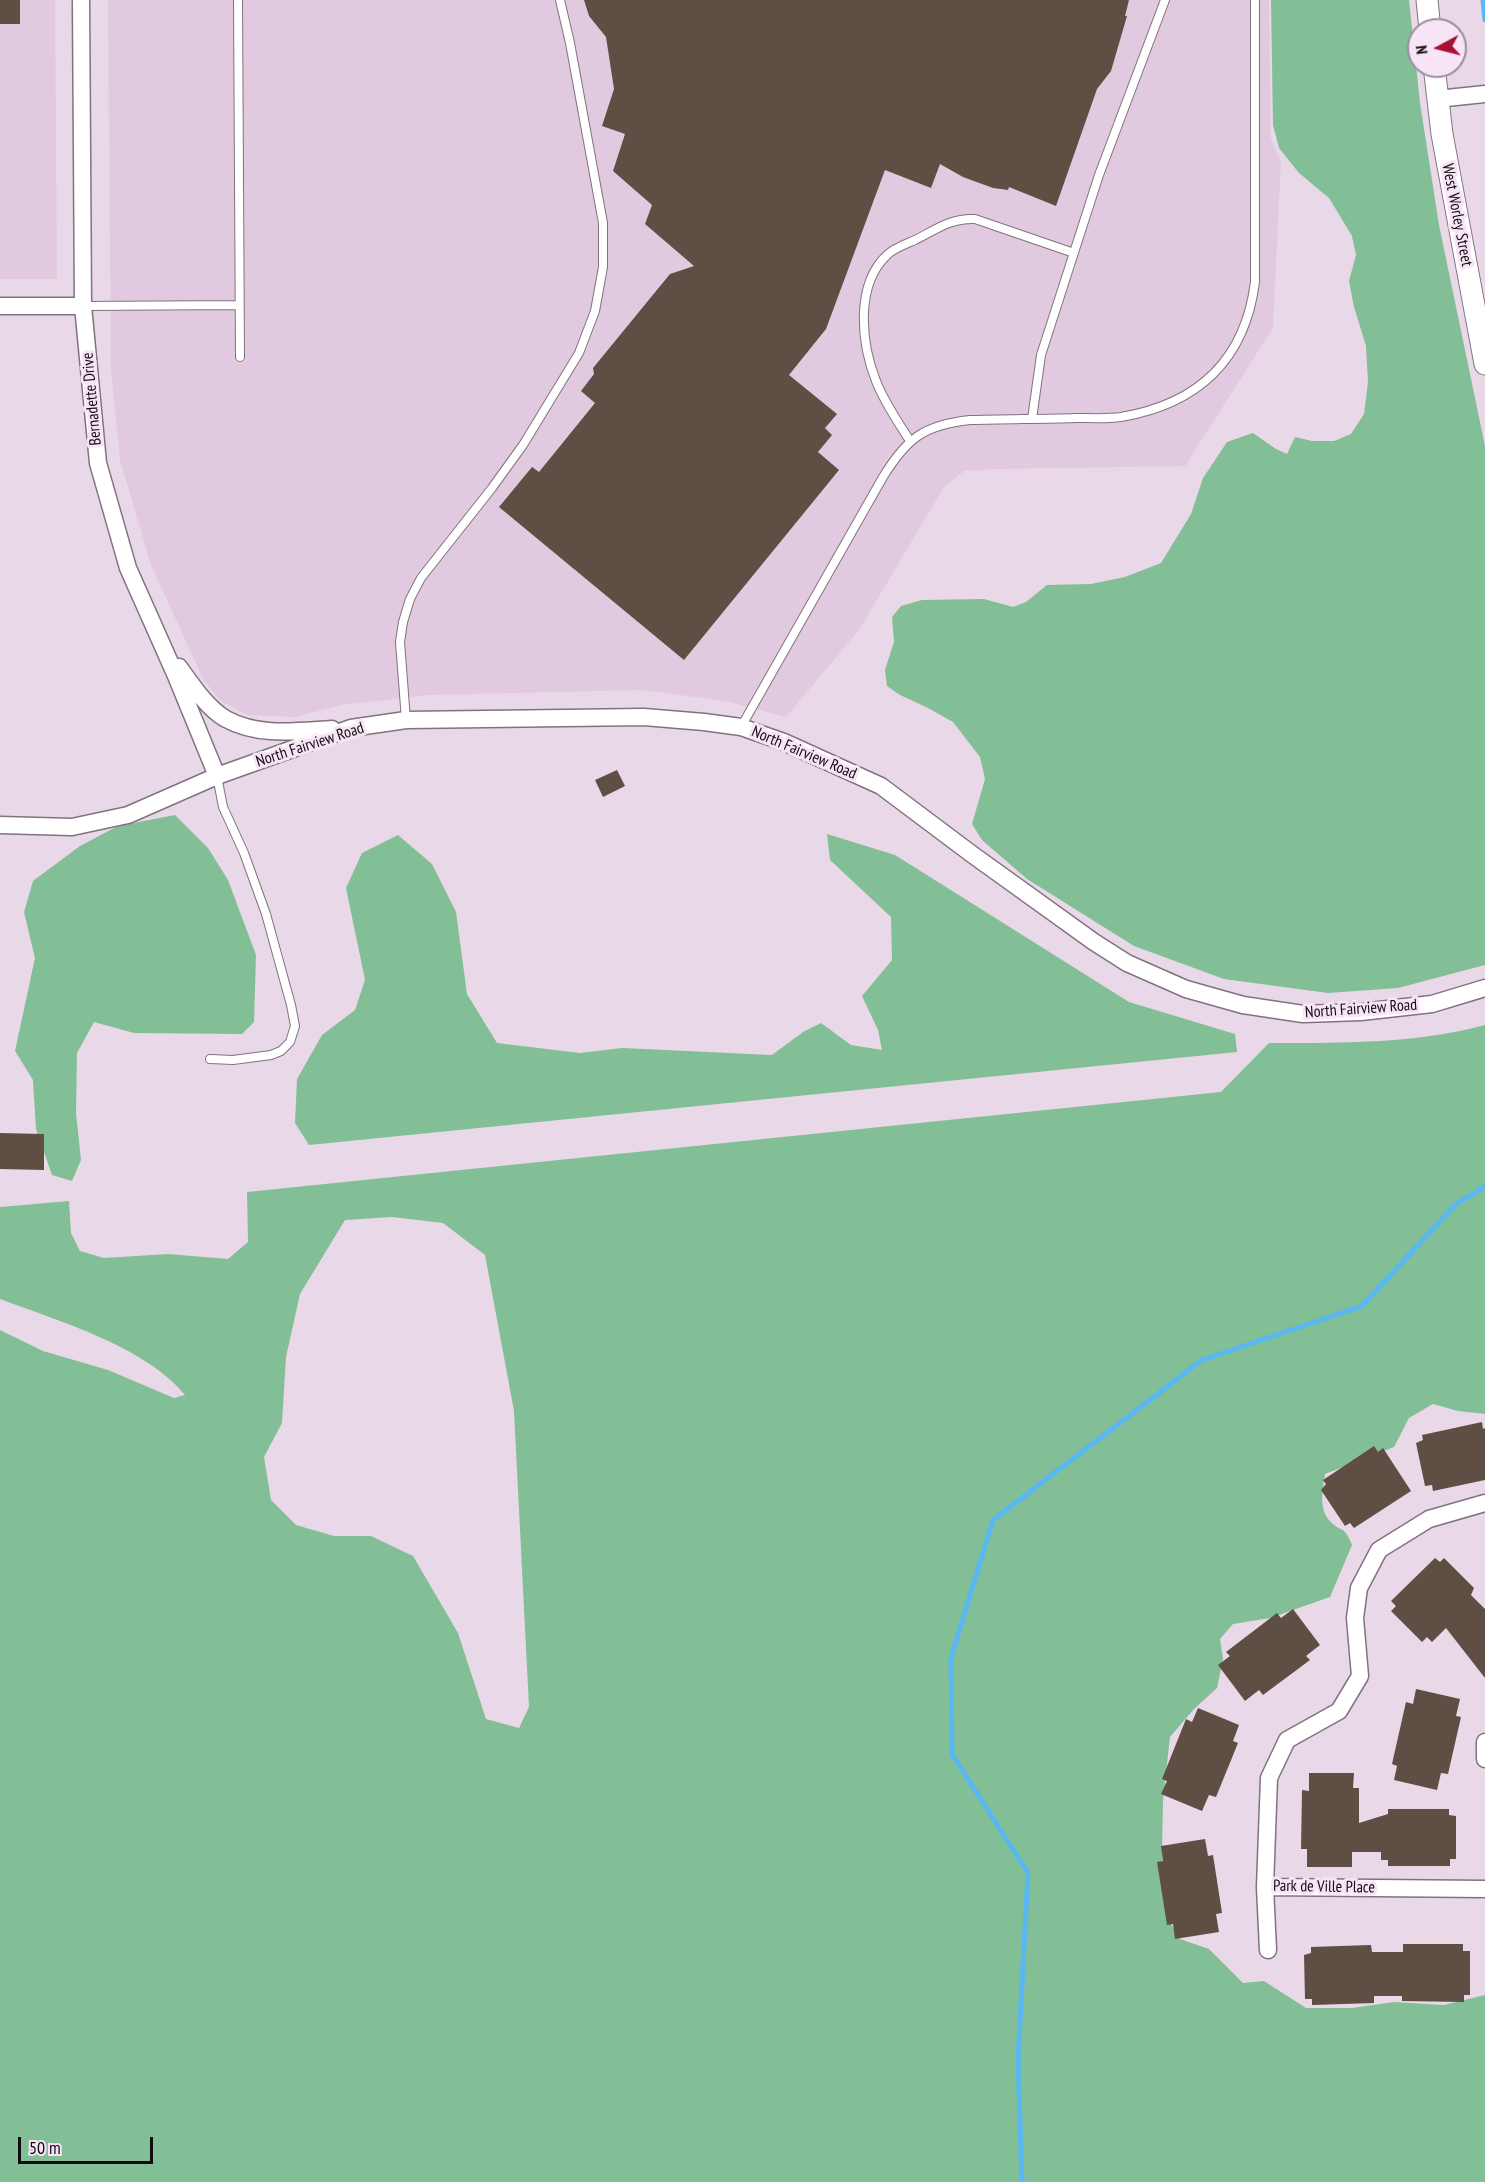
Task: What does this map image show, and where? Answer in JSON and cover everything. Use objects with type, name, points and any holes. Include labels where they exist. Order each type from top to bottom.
[{"type":"street","name":"Bernadette Drive","points":[[81,0],[84,306],[98,463],[128,568],[163,645],[217,776]]},
{"type":"street","points":[[1427,0],[1429,18]]},
{"type":"street","name":"West Worley Street","points":[[1435,78],[1442,134],[1485,364]]},
{"type":"street","points":[[1437,99],[1478,94]]},
{"type":"street","points":[[0,306],[84,306]]},
{"type":"street","points":[[163,645],[200,695],[225,718],[248,727],[275,732],[351,728]]},
{"type":"street","name":"North Fairview Road","points":[[0,825],[72,827],[128,815],[217,776],[351,728],[406,720],[644,717],[741,727],[784,742],[881,786],[1094,942],[1127,963],[1186,989],[1243,1005],[1303,1014],[1361,1012],[1432,1004],[1485,988]]},
{"type":"street","name":"Park de Ville Place","points":[[1485,1503],[1429,1519],[1379,1550],[1359,1588],[1355,1618],[1360,1676],[1339,1711],[1287,1740],[1269,1778],[1265,1887],[1485,1889]]},
{"type":"street","points":[[1485,1743],[1485,1759]]},
{"type":"street","points":[[1265,1887],[1268,1950]]},
{"type":"lane","points":[[238,0],[240,357]]},
{"type":"lane","points":[[406,720],[400,642],[410,599],[422,578],[524,445],[579,353],[595,311],[603,267],[603,223],[560,0]]},
{"type":"lane","points":[[1032,419],[1041,355],[1110,144],[1165,0]]},
{"type":"lane","points":[[741,727],[882,477],[909,441],[928,430],[951,422],[1120,417],[1159,408],[1183,397],[1222,365],[1246,325],[1255,282],[1255,0]]},
{"type":"lane","points":[[909,441],[876,382],[867,352],[865,332],[867,291],[875,269],[888,253],[958,218],[975,219],[1074,253]]},
{"type":"lane","points":[[84,306],[239,305]]},
{"type":"lane","points":[[210,1059],[233,1060],[271,1055],[281,1051],[290,1042],[294,1026],[291,1005],[266,914],[244,853],[223,807],[217,776]]},
{"type":"shaded area","points":[[0,0],[55,0],[57,279],[0,279]]},
{"type":"shaded area","points":[[108,0],[1269,0],[1271,139],[1281,161],[1273,328],[1185,466],[964,471],[944,487],[859,630],[786,717],[725,701],[643,690],[429,695],[341,705],[295,717],[248,715],[222,702],[204,681],[151,565],[120,460],[111,370]]},
{"type":"green space","points":[[1271,0],[1409,0],[1411,18],[1407,18],[1407,78],[1417,78],[1439,225],[1485,446],[1485,965],[1398,988],[1328,993],[1224,979],[1134,946],[1027,879],[982,840],[972,824],[985,779],[980,757],[953,722],[887,686],[885,670],[894,642],[892,617],[901,606],[922,600],[984,599],[1013,607],[1026,602],[1047,585],[1091,584],[1125,577],[1161,563],[1191,514],[1203,478],[1227,442],[1253,433],[1287,454],[1295,437],[1312,441],[1334,441],[1351,434],[1364,414],[1368,382],[1366,346],[1349,281],[1356,255],[1352,236],[1329,198],[1299,173],[1279,148],[1273,125]]},
{"type":"green space","points":[[175,815],[208,848],[228,880],[256,955],[254,1022],[242,1034],[134,1033],[94,1022],[77,1053],[76,1113],[81,1160],[72,1181],[52,1175],[36,1129],[33,1080],[15,1051],[35,958],[24,912],[33,881],[80,846],[118,826]]},
{"type":"green space","points":[[827,834],[895,855],[1129,1002],[1235,1034],[1237,1052],[309,1145],[295,1123],[297,1079],[322,1035],[355,1010],[365,980],[346,888],[362,853],[398,835],[432,864],[456,912],[467,994],[497,1043],[580,1053],[622,1048],[772,1055],[803,1032],[821,1023],[851,1045],[882,1050],[878,1030],[862,996],[892,960],[891,917],[830,860]]},
{"type":"green space","points":[[1485,1025],[1485,1414],[1458,1411],[1433,1404],[1409,1418],[1394,1447],[1325,1474],[1322,1499],[1324,1511],[1334,1525],[1344,1531],[1352,1545],[1330,1597],[1270,1618],[1233,1624],[1220,1639],[1223,1659],[1217,1688],[1194,1709],[1170,1737],[1163,1801],[1162,1851],[1167,1917],[1180,1939],[1209,1949],[1243,1983],[1264,1981],[1306,2008],[1352,2008],[1394,2002],[1444,2005],[1485,1995],[1485,2182],[0,2182],[0,1330],[43,1351],[108,1370],[174,1398],[185,1395],[147,1362],[124,1349],[73,1326],[0,1299],[0,1207],[69,1201],[71,1233],[80,1251],[104,1258],[168,1254],[228,1259],[248,1242],[247,1192],[1221,1092],[1269,1043],[1378,1041],[1459,1031]],"holes":[[[392,1217],[443,1223],[485,1255],[514,1411],[529,1707],[519,1728],[486,1719],[458,1633],[413,1556],[371,1536],[334,1536],[296,1525],[271,1500],[264,1457],[282,1423],[286,1357],[300,1294],[345,1220]]]},
{"type":"building","points":[[0,0],[20,0],[20,24],[0,24]]},
{"type":"building","points":[[584,0],[1129,0],[1125,16],[1127,16],[1111,71],[1097,89],[1056,206],[1009,187],[1008,190],[993,188],[963,177],[940,164],[931,188],[885,170],[826,329],[789,375],[837,414],[825,428],[832,435],[818,452],[839,470],[684,660],[499,507],[532,467],[539,472],[595,403],[581,391],[594,374],[593,368],[670,274],[694,266],[645,224],[652,205],[613,171],[625,134],[602,126],[614,89],[606,37],[589,16]]},
{"type":"building","points":[[617,770],[625,786],[603,797],[595,780]]},
{"type":"building","points":[[0,1133],[44,1134],[44,1170],[0,1169]]},
{"type":"building","points":[[1482,1422],[1483,1429],[1485,1428],[1485,1480],[1433,1491],[1432,1485],[1425,1486],[1416,1443],[1423,1440],[1422,1435]]},
{"type":"building","points":[[1374,1446],[1378,1452],[1383,1448],[1411,1491],[1354,1528],[1350,1523],[1345,1526],[1321,1490],[1326,1484],[1323,1480]]},
{"type":"building","points":[[1435,1558],[1440,1562],[1444,1558],[1474,1588],[1471,1595],[1485,1609],[1485,1678],[1446,1628],[1432,1642],[1427,1637],[1422,1642],[1391,1611],[1396,1606],[1391,1601]]},
{"type":"building","points":[[1293,1609],[1320,1645],[1306,1656],[1310,1660],[1263,1695],[1259,1690],[1245,1701],[1218,1665],[1230,1656],[1226,1652],[1277,1613],[1281,1618]]},
{"type":"building","points":[[1416,1689],[1460,1699],[1456,1716],[1461,1717],[1448,1774],[1441,1773],[1437,1790],[1394,1780],[1397,1766],[1392,1764],[1406,1702],[1413,1704]]},
{"type":"building","points":[[1198,1708],[1239,1725],[1233,1741],[1238,1743],[1216,1797],[1209,1795],[1202,1811],[1161,1794],[1167,1781],[1162,1779],[1186,1719],[1192,1722]]},
{"type":"building","points":[[1309,1773],[1354,1773],[1353,1788],[1359,1788],[1359,1823],[1388,1814],[1388,1809],[1449,1809],[1449,1815],[1456,1816],[1456,1859],[1450,1859],[1450,1866],[1388,1866],[1388,1860],[1381,1860],[1381,1852],[1352,1852],[1352,1867],[1307,1867],[1307,1849],[1301,1849],[1302,1790],[1309,1791]]},
{"type":"building","points":[[1205,1839],[1208,1856],[1213,1855],[1222,1913],[1216,1914],[1219,1932],[1175,1939],[1173,1924],[1167,1925],[1157,1862],[1163,1861],[1161,1846]]},
{"type":"building","points":[[1403,1944],[1463,1944],[1463,1951],[1470,1951],[1470,1995],[1464,1995],[1464,2002],[1402,2001],[1402,1996],[1374,1996],[1374,2003],[1312,2005],[1312,1999],[1305,1999],[1304,1955],[1311,1953],[1311,1947],[1371,1945],[1372,1952],[1403,1952]]},
{"type":"waterway","points":[[1483,0],[1485,20]]},
{"type":"waterway","points":[[1022,2182],[1018,2059],[1028,1873],[952,1754],[951,1658],[993,1520],[1202,1360],[1362,1306],[1455,1205],[1485,1186]]}]
